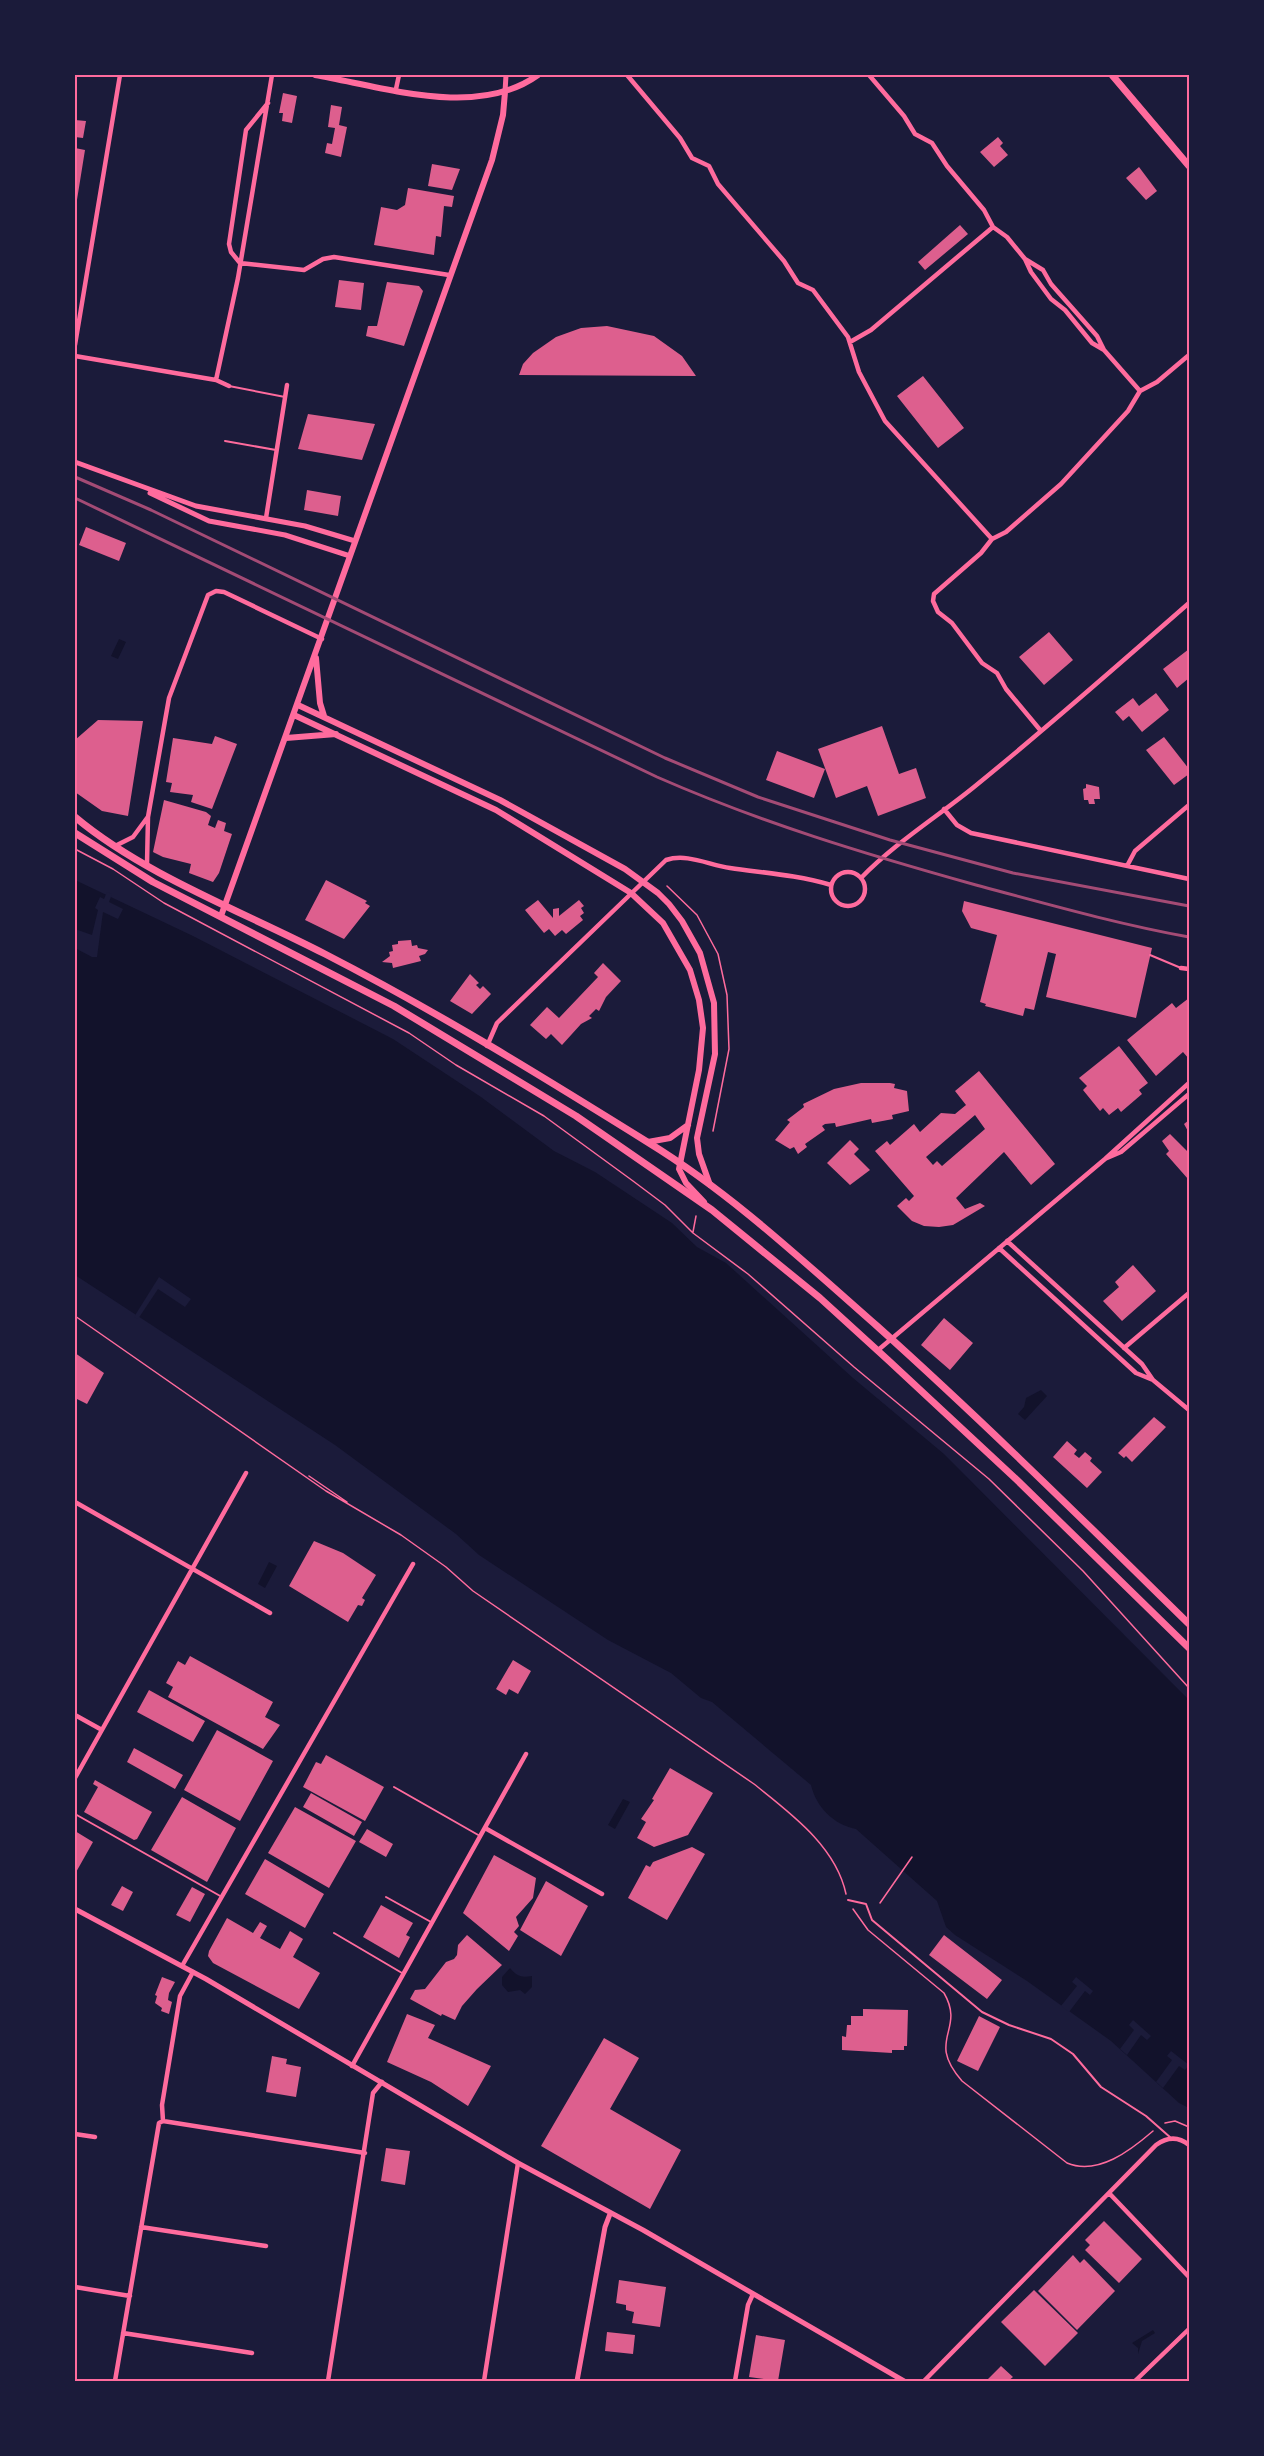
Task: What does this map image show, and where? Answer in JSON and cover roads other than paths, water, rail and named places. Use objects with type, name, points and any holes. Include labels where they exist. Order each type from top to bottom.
[{"type":"main road","points":[[315,75],[459,99],[505,92],[537,75]]},
{"type":"main road","points":[[1112,75],[1188,163]]},
{"type":"main road","points":[[221,916],[492,160],[503,116],[505,92]]},
{"type":"main road","points":[[315,656],[320,703],[324,717]]},
{"type":"main road","points":[[298,705],[500,800],[643,881],[658,892],[682,921],[700,953],[711,984],[715,1009],[715,1054],[697,1138],[699,1154],[710,1185]]},
{"type":"main road","points":[[294,715],[496,810],[631,893],[649,908],[671,933],[684,956],[695,984],[702,1014],[703,1041],[680,1162],[681,1176],[712,1210]]},
{"type":"main road","points":[[286,738],[337,734]]},
{"type":"main road","points":[[75,817],[147,864],[355,969],[680,1162],[791,1251],[891,1339],[1001,1439],[1189,1624]]},
{"type":"main road","points":[[75,833],[153,882],[394,1006],[576,1116],[712,1210],[819,1298],[877,1351],[1017,1480],[1189,1648]]},
{"type":"main road","points":[[648,1142],[670,1138],[688,1125]]},
{"type":"street","points":[[75,345],[120,75]]},
{"type":"street","points":[[216,380],[240,263],[272,75]]},
{"type":"street","points":[[396,89],[399,75]]},
{"type":"street","points":[[505,92],[506,75]]},
{"type":"street","points":[[627,75],[680,138],[693,158],[709,166],[718,184],[784,261],[798,283],[813,290],[850,342],[859,372],[885,421],[992,539]]},
{"type":"street","points":[[869,75],[904,116],[915,134],[932,144],[947,166],[984,210],[993,227],[1007,237],[1025,259],[1032,273],[1045,287],[1051,298],[1067,312],[1091,342],[1104,350],[1140,391]]},
{"type":"street","points":[[268,103],[246,128],[236,184],[229,244],[231,252],[240,263],[304,270],[324,258],[334,257],[449,275]]},
{"type":"street","points":[[850,342],[871,330],[993,227]]},
{"type":"street","points":[[1025,259],[1043,270],[1050,283],[1098,336],[1104,350]]},
{"type":"street","points":[[1067,312],[1073,307]]},
{"type":"street","points":[[1041,731],[1006,689],[997,673],[982,663],[952,623],[934,606],[934,594],[981,553],[992,539],[1006,532],[1075,471],[1128,411],[1140,391],[1157,382],[1189,355]]},
{"type":"street","points":[[75,356],[216,380],[229,386]]},
{"type":"street","points":[[264,531],[287,385]]},
{"type":"street","points":[[75,462],[196,506],[318,529],[355,541]]},
{"type":"street","points":[[136,486],[205,519],[302,540],[350,556]]},
{"type":"street","points":[[147,864],[148,817],[171,690],[208,595],[216,591],[224,592],[322,639]]},
{"type":"street","points":[[861,878],[908,836],[1041,731],[1189,603]]},
{"type":"street","points":[[1127,866],[1132,854],[1189,805]]},
{"type":"street","points":[[944,809],[957,825],[971,833],[1189,879]]},
{"type":"street","points":[[117,845],[133,837],[148,817]]},
{"type":"street","points":[[487,1046],[497,1023],[666,860],[679,857],[729,868],[796,875],[831,885]]},
{"type":"street","points":[[852,872],[861,878],[865,894],[854,906],[844,906],[835,901],[831,885],[841,873],[852,872]]},
{"type":"street","points":[[1181,968],[1189,969]]},
{"type":"street","points":[[877,1351],[1105,1159],[1189,1083]]},
{"type":"street","points":[[1105,1159],[1121,1152],[1189,1094]]},
{"type":"street","points":[[1008,1241],[1124,1348],[1153,1380],[1189,1410]]},
{"type":"street","points":[[999,1248],[1136,1373],[1153,1380]]},
{"type":"street","points":[[1124,1348],[1189,1293]]},
{"type":"street","points":[[75,1778],[246,1473]]},
{"type":"street","points":[[75,1502],[270,1613]]},
{"type":"street","points":[[182,1966],[413,1564]]},
{"type":"street","points":[[75,1714],[102,1730]]},
{"type":"street","points":[[352,2066],[526,1754]]},
{"type":"street","points":[[485,1828],[602,1894]]},
{"type":"street","points":[[75,1909],[193,1972],[518,2163],[904,2381]]},
{"type":"street","points":[[163,2121],[162,2105],[180,1996],[193,1972]]},
{"type":"street","points":[[328,2381],[373,2093],[382,2082]]},
{"type":"street","points":[[115,2381],[159,2123],[163,2121],[365,2153]]},
{"type":"street","points":[[75,2134],[95,2137]]},
{"type":"street","points":[[924,2381],[1156,2145],[1171,2138],[1182,2140],[1189,2145]]},
{"type":"street","points":[[484,2381],[518,2163]]},
{"type":"street","points":[[1109,2193],[1189,2277]]},
{"type":"street","points":[[578,2381],[605,2228],[610,2214]]},
{"type":"street","points":[[141,2227],[266,2246]]},
{"type":"street","points":[[75,2287],[130,2296]]},
{"type":"street","points":[[735,2381],[748,2306],[753,2294]]},
{"type":"street","points":[[1136,2381],[1189,2329]]},
{"type":"street","points":[[123,2333],[252,2353]]},
{"type":"lane","points":[[229,386],[285,397]]},
{"type":"lane","points":[[225,441],[276,450]]},
{"type":"lane","points":[[1150,955],[1181,968]]},
{"type":"lane","points":[[394,1788],[481,1836]]},
{"type":"lane","points":[[75,1814],[222,1896]]},
{"type":"lane","points":[[386,1897],[432,1923]]},
{"type":"lane","points":[[848,1900],[866,1904],[873,1920],[982,2012],[1009,2025],[1051,2039],[1073,2055],[1101,2087],[1146,2116],[1171,2138]]},
{"type":"lane","points":[[334,1934],[404,1974]]},
{"type":"railway","points":[[75,477],[151,510],[665,758],[758,797],[890,840],[1013,873],[1189,906]]},
{"type":"railway","points":[[75,498],[696,794],[814,837],[976,885],[1135,926],[1189,937]]}]
